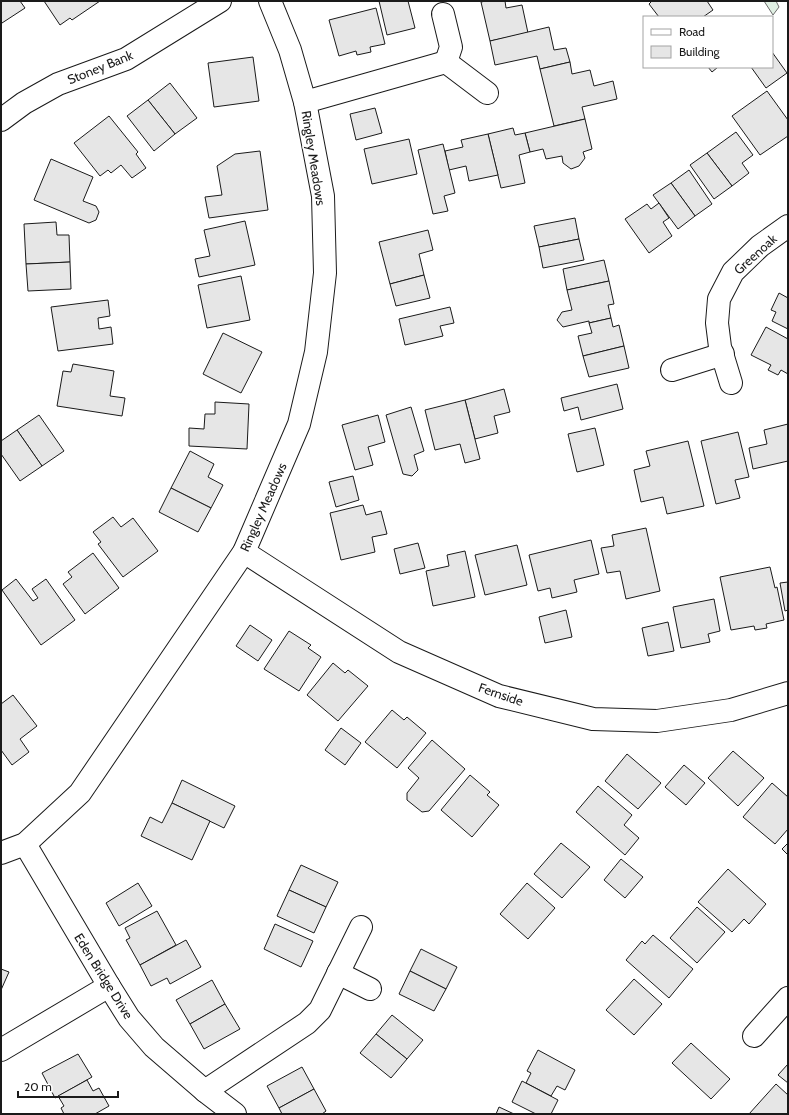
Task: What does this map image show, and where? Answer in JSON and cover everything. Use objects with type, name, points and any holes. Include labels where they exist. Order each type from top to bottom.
[{"type":"street","name":"Stoney Bank","points":[[1,120],[24,103],[58,84],[126,59],[220,1]]},
{"type":"street","name":"Ringley Meadows","points":[[1,852],[25,844],[80,793],[244,552],[299,424],[316,352],[325,274],[323,196],[305,102],[290,50],[270,1]]},
{"type":"street","points":[[443,14],[451,47],[446,62],[488,93]]},
{"type":"street","name":"Ringley Meadows","points":[[305,102],[446,62]]},
{"type":"street","name":"Greenoak","points":[[731,384],[720,347],[717,323],[719,299],[733,272],[760,246],[788,226]]},
{"type":"street","points":[[672,370],[723,354]]},
{"type":"street","name":"Fernside","points":[[244,552],[399,652],[499,696],[593,719],[657,721],[731,710],[788,693]]},
{"type":"street","name":"Eden Bridge Drive","points":[[25,844],[109,986],[130,1018],[154,1047],[235,1114]]},
{"type":"street","points":[[205,1090],[307,1023],[320,1010],[361,927]]},
{"type":"street","points":[[338,973],[370,989]]},
{"type":"street","points":[[1,1050],[109,986]]},
{"type":"street","points":[[754,1036],[788,998]]},
{"type":"green space","points":[[764,1],[776,1],[779,7],[773,15]]},
{"type":"building","points":[[1,1],[20,1],[25,8],[2,23]]},
{"type":"building","points":[[44,1],[100,1],[72,20],[70,18],[60,25]]},
{"type":"building","points":[[379,1],[408,1],[415,28],[387,35]]},
{"type":"building","points":[[505,1],[506,8],[522,5],[528,33],[490,41],[481,2]]},
{"type":"building","points":[[652,1],[707,1],[713,10],[704,16],[658,16],[649,4]]},
{"type":"building","points":[[376,8],[385,44],[370,47],[371,52],[357,55],[356,51],[339,56],[329,20]]},
{"type":"building","points":[[549,27],[554,50],[566,48],[570,62],[540,69],[537,56],[495,65],[490,41]]},
{"type":"building","points":[[773,53],[787,73],[766,88],[752,68],[773,68]]},
{"type":"building","points":[[253,57],[259,101],[214,107],[208,63]]},
{"type":"building","points":[[570,62],[572,74],[590,70],[594,86],[613,81],[617,99],[582,107],[585,119],[554,126],[540,69]]},
{"type":"building","points":[[709,68],[717,68],[712,72]]},
{"type":"building","points":[[170,83],[197,118],[175,134],[148,100]]},
{"type":"building","points":[[767,91],[788,120],[788,136],[760,155],[732,116]]},
{"type":"building","points":[[148,100],[175,134],[154,151],[127,116]]},
{"type":"building","points":[[375,108],[382,133],[356,140],[350,114]]},
{"type":"building","points":[[109,116],[138,152],[136,154],[146,168],[132,178],[121,165],[111,173],[108,170],[100,176],[74,143]]},
{"type":"building","points":[[585,119],[592,149],[583,152],[585,158],[579,166],[571,169],[563,163],[562,156],[546,159],[543,149],[530,152],[525,133]]},
{"type":"building","points":[[513,128],[515,135],[525,133],[530,152],[519,155],[525,183],[501,188],[488,134]]},
{"type":"building","points":[[736,132],[753,155],[742,163],[749,173],[732,186],[707,153]]},
{"type":"building","points":[[488,134],[498,175],[469,181],[466,166],[449,170],[445,151],[463,147],[461,140]]},
{"type":"building","points":[[409,139],[417,174],[372,184],[364,149]]},
{"type":"building","points":[[443,144],[455,193],[444,196],[448,211],[433,214],[418,150]]},
{"type":"building","points":[[260,151],[268,210],[209,218],[205,197],[222,195],[217,166],[235,154]]},
{"type":"building","points":[[707,153],[732,186],[714,199],[690,165]]},
{"type":"building","points":[[51,159],[93,177],[83,201],[96,206],[99,212],[96,220],[89,223],[34,200]]},
{"type":"building","points":[[689,170],[712,204],[695,216],[671,183]]},
{"type":"building","points":[[671,183],[695,216],[678,229],[653,195]]},
{"type":"building","points":[[659,203],[669,218],[663,222],[672,236],[649,253],[625,219],[647,204],[651,209]]},
{"type":"building","points":[[575,218],[579,239],[539,247],[534,226]]},
{"type":"building","points":[[245,221],[255,265],[199,277],[195,259],[210,256],[204,230]]},
{"type":"building","points":[[56,222],[57,235],[69,235],[70,262],[26,264],[24,224]]},
{"type":"building","points":[[428,230],[433,250],[419,254],[424,275],[390,284],[379,242]]},
{"type":"building","points":[[579,239],[584,260],[543,268],[539,247]]},
{"type":"building","points":[[604,260],[609,281],[567,290],[563,269]]},
{"type":"building","points":[[70,262],[71,289],[28,291],[26,264]]},
{"type":"building","points":[[424,275],[430,298],[396,306],[390,284]]},
{"type":"building","points":[[241,276],[250,320],[207,328],[198,285]]},
{"type":"building","points":[[609,281],[614,304],[608,305],[611,318],[563,327],[557,320],[562,312],[572,310],[567,290]]},
{"type":"building","points":[[779,293],[788,298],[788,329],[772,321],[776,312],[771,310]]},
{"type":"building","points":[[108,300],[110,316],[98,318],[99,329],[111,327],[113,344],[58,351],[51,307]]},
{"type":"building","points":[[450,307],[454,323],[440,326],[443,336],[405,345],[399,319]]},
{"type":"building","points":[[611,318],[613,327],[619,325],[624,346],[583,356],[578,336],[592,333],[589,323]]},
{"type":"building","points":[[766,327],[788,339],[788,374],[781,370],[778,375],[768,370],[771,365],[751,355]]},
{"type":"building","points":[[223,333],[262,352],[241,393],[203,374]]},
{"type":"building","points":[[624,346],[629,368],[589,377],[583,356]]},
{"type":"building","points":[[73,364],[114,371],[110,396],[125,398],[122,416],[57,406],[63,371],[71,372]]},
{"type":"building","points":[[617,384],[623,409],[581,420],[578,407],[564,411],[561,398]]},
{"type":"building","points":[[504,389],[510,412],[494,416],[498,433],[475,439],[465,400]]},
{"type":"building","points":[[465,400],[480,459],[465,463],[460,444],[435,450],[425,410]]},
{"type":"building","points":[[215,402],[249,404],[247,449],[189,446],[189,428],[204,429],[205,414],[215,414]]},
{"type":"building","points":[[411,407],[424,451],[414,455],[418,470],[412,476],[403,474],[386,415]]},
{"type":"building","points":[[39,415],[64,451],[42,466],[17,430]]},
{"type":"building","points":[[378,415],[385,442],[368,447],[373,465],[355,470],[342,425]]},
{"type":"building","points":[[788,424],[788,461],[753,469],[749,448],[767,444],[764,430]]},
{"type":"building","points":[[595,428],[604,465],[577,472],[568,434]]},
{"type":"building","points":[[17,430],[42,466],[20,481],[1,454],[1,441]]},
{"type":"building","points":[[738,432],[749,477],[735,480],[740,498],[716,504],[701,441]]},
{"type":"building","points":[[688,441],[704,506],[667,514],[663,497],[641,502],[634,470],[650,466],[646,451]]},
{"type":"building","points":[[190,451],[214,464],[208,477],[223,485],[211,508],[171,488]]},
{"type":"building","points":[[353,476],[359,500],[336,507],[329,482]]},
{"type":"building","points":[[171,488],[211,508],[198,532],[159,512]]},
{"type":"building","points":[[363,505],[366,515],[381,511],[387,534],[372,537],[375,552],[341,560],[330,513]]},
{"type":"building","points":[[113,517],[121,527],[133,518],[158,551],[123,577],[98,544],[101,542],[93,532]]},
{"type":"building","points":[[646,528],[660,591],[626,599],[620,571],[607,573],[601,548],[614,546],[612,535]]},
{"type":"building","points":[[591,540],[599,574],[574,580],[577,592],[552,598],[550,588],[538,591],[529,555]]},
{"type":"building","points":[[418,543],[425,568],[400,574],[394,549]]},
{"type":"building","points":[[517,545],[527,585],[485,595],[475,555]]},
{"type":"building","points":[[465,551],[475,597],[433,606],[426,571],[449,566],[447,555]]},
{"type":"building","points":[[93,553],[119,588],[85,614],[63,584],[72,577],[68,572]]},
{"type":"building","points":[[770,567],[775,588],[777,587],[784,620],[766,624],[767,628],[755,630],[754,626],[731,630],[720,577]]},
{"type":"building","points":[[16,579],[33,601],[38,598],[32,589],[46,579],[75,620],[41,645],[2,590]]},
{"type":"building","points":[[788,582],[788,610],[785,611],[780,583]]},
{"type":"building","points":[[714,599],[720,631],[708,634],[710,642],[681,648],[673,607]]},
{"type":"building","points":[[566,610],[572,637],[545,643],[539,617]]},
{"type":"building","points":[[668,622],[674,651],[648,656],[642,628]]},
{"type":"building","points":[[250,625],[272,640],[258,661],[236,646]]},
{"type":"building","points":[[289,631],[311,645],[308,648],[321,657],[299,691],[264,669]]},
{"type":"building","points":[[333,663],[345,673],[348,670],[368,686],[338,721],[307,695]]},
{"type":"building","points":[[13,695],[37,726],[20,739],[29,752],[12,765],[1,750],[1,704]]},
{"type":"building","points":[[392,710],[404,720],[407,717],[426,733],[397,768],[365,742]]},
{"type":"building","points":[[341,728],[361,743],[345,765],[325,750]]},
{"type":"building","points":[[432,740],[465,769],[429,811],[422,812],[407,800],[407,793],[419,778],[408,768]]},
{"type":"building","points":[[733,751],[764,778],[738,806],[708,778]]},
{"type":"building","points":[[627,754],[661,783],[638,809],[605,781]]},
{"type":"building","points":[[684,765],[705,783],[686,805],[665,787]]},
{"type":"building","points":[[470,775],[490,792],[487,795],[499,805],[472,837],[441,810]]},
{"type":"building","points":[[182,780],[235,806],[224,828],[172,803]]},
{"type":"building","points":[[772,783],[788,797],[788,829],[775,844],[743,817]]},
{"type":"building","points":[[598,786],[632,815],[624,825],[639,838],[625,855],[576,812]]},
{"type":"building","points":[[172,803],[210,821],[192,860],[141,836],[150,817],[162,823]]},
{"type":"building","points":[[561,843],[590,867],[562,898],[534,874]]},
{"type":"building","points":[[788,843],[788,855],[782,849]]},
{"type":"building","points":[[621,859],[643,877],[625,898],[604,880]]},
{"type":"building","points":[[301,865],[338,882],[326,907],[289,890]]},
{"type":"building","points":[[728,869],[766,904],[749,924],[744,919],[732,932],[698,902]]},
{"type":"building","points":[[138,883],[152,906],[119,926],[106,903]]},
{"type":"building","points":[[527,883],[555,908],[528,939],[500,914]]},
{"type":"building","points":[[289,890],[326,907],[314,933],[277,916]]},
{"type":"building","points":[[697,907],[725,932],[697,963],[670,938]]},
{"type":"building","points":[[157,911],[176,945],[140,965],[126,940],[130,938],[125,928]]},
{"type":"building","points":[[275,924],[313,941],[301,967],[264,949]]},
{"type":"building","points":[[653,935],[693,969],[669,998],[626,960],[642,941],[645,944]]},
{"type":"building","points":[[186,940],[201,967],[170,984],[167,978],[151,986],[140,965]]},
{"type":"building","points":[[421,949],[457,967],[446,989],[410,971]]},
{"type":"building","points":[[1,969],[9,972],[1,990]]},
{"type":"building","points":[[410,971],[446,989],[434,1011],[399,994]]},
{"type":"building","points":[[634,979],[662,1004],[634,1035],[606,1010]]},
{"type":"building","points":[[212,980],[225,1004],[190,1024],[176,1000]]},
{"type":"building","points":[[225,1004],[240,1029],[204,1049],[190,1024]]},
{"type":"building","points":[[392,1015],[423,1040],[407,1059],[376,1034]]},
{"type":"building","points":[[376,1034],[407,1059],[391,1078],[360,1053]]},
{"type":"building","points":[[691,1043],[730,1079],[711,1099],[672,1063]]},
{"type":"building","points":[[538,1050],[575,1070],[565,1090],[557,1086],[551,1096],[526,1083],[531,1073],[527,1071]]},
{"type":"building","points":[[78,1054],[92,1077],[55,1098],[42,1073]]},
{"type":"building","points":[[788,1064],[788,1083],[778,1075]]},
{"type":"building","points":[[302,1067],[314,1089],[279,1108],[267,1086]]},
{"type":"building","points":[[87,1080],[93,1091],[99,1088],[109,1106],[95,1114],[64,1114],[61,1108],[64,1106],[58,1096]]},
{"type":"building","points":[[522,1081],[558,1100],[551,1114],[536,1114],[512,1102]]},
{"type":"building","points":[[776,1084],[788,1095],[788,1114],[749,1114]]},
{"type":"building","points":[[314,1089],[326,1111],[322,1114],[282,1114],[279,1108]]},
{"type":"building","points":[[499,1107],[514,1114],[496,1114]]}]
